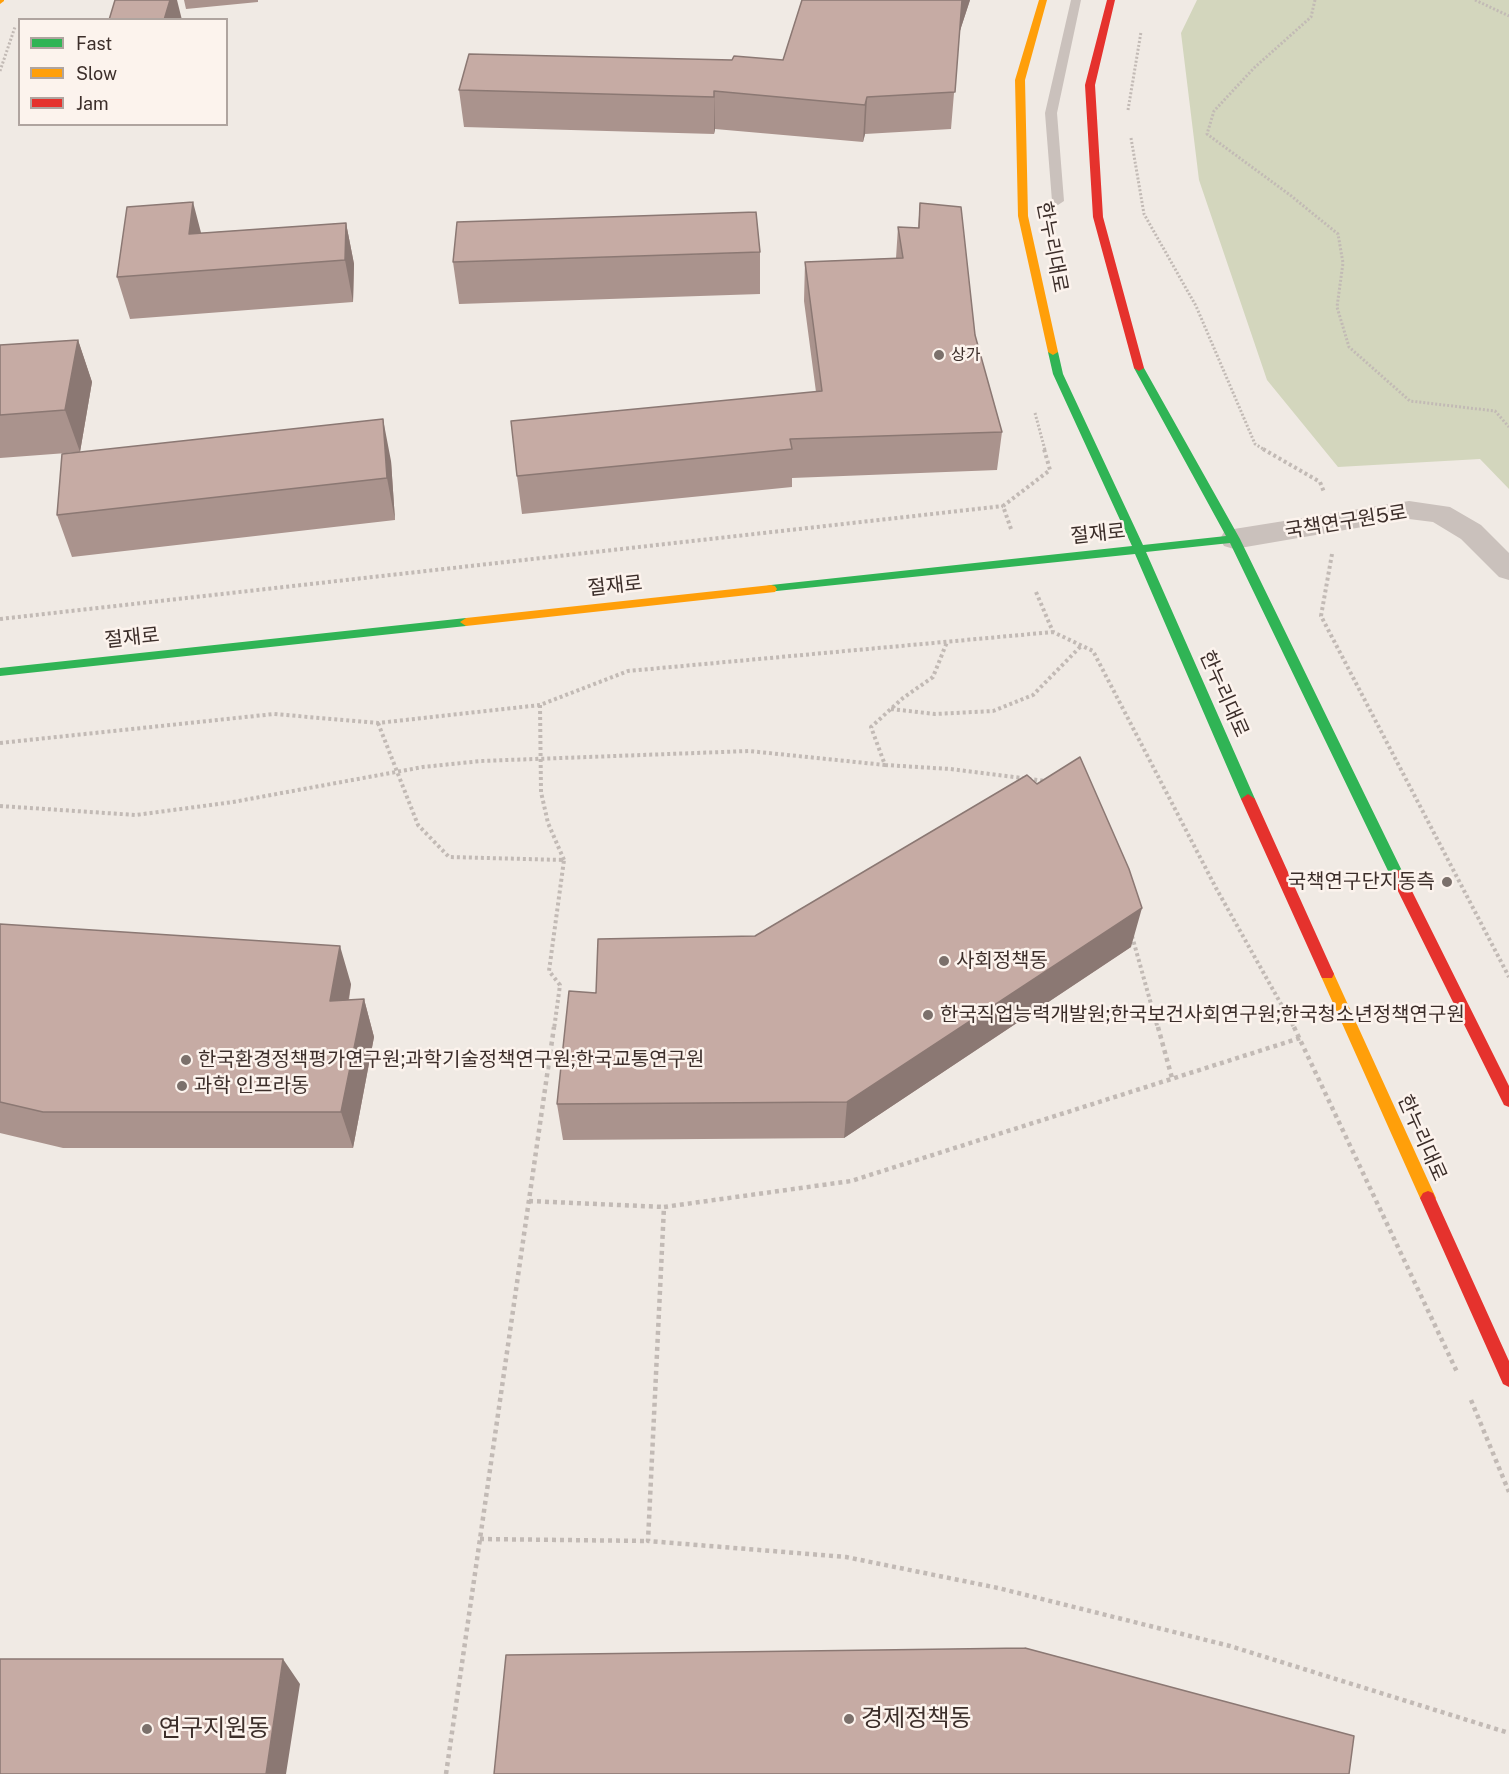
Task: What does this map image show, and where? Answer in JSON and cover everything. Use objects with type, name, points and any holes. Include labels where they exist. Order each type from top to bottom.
[{"type":"street","name":"한누리대로","points":[[1043,0],[1020,80],[1023,216],[1058,374],[1139,549],[1257,819],[1509,1379]]},
{"type":"street","points":[[1111,0],[1090,85],[1098,217],[1140,370],[1234,539],[1349,780],[1509,1101]]},
{"type":"street","name":"국책연구원5로","points":[[1234,539],[1409,510],[1440,514],[1471,532],[1509,570]]},
{"type":"street","name":"절재로","points":[[0,672],[1234,539]]},
{"type":"lane","points":[[1058,201],[1051,113],[1076,0]]},
{"type":"path","points":[[1315,0],[1311,17],[1254,68],[1214,111],[1207,134],[1290,195],[1338,234],[1343,264],[1337,307],[1349,346],[1410,401],[1495,411],[1509,427]]},
{"type":"path","points":[[1475,0],[1509,16]]},
{"type":"path","points":[[0,71],[18,20]]},
{"type":"path","points":[[0,619],[1003,506],[1050,470],[1032,401]]},
{"type":"path","points":[[1003,506],[1053,632]]},
{"type":"path","points":[[0,743],[274,714],[378,723],[540,705],[628,671],[1053,632],[1094,651],[1216,888],[1300,1038],[1460,1377]]},
{"type":"path","points":[[885,765],[871,727],[933,677],[947,642]]},
{"type":"path","points":[[891,709],[935,714],[993,711],[1033,695],[1082,646]]},
{"type":"path","points":[[446,1774],[560,985],[549,971],[564,860],[548,823],[541,792],[540,705]]},
{"type":"path","points":[[378,723],[418,825],[449,857],[564,860]]},
{"type":"path","points":[[0,806],[136,815],[233,802],[398,772],[481,761],[749,750],[885,765],[961,770],[1056,783]]},
{"type":"path","points":[[1131,933],[1172,1078]]},
{"type":"path","points":[[529,1201],[664,1207],[851,1181],[1300,1038]]},
{"type":"path","points":[[648,1541],[664,1207]]},
{"type":"path","points":[[1470,1398],[1509,1492]]},
{"type":"path","points":[[480,1539],[648,1541],[846,1557],[998,1588],[1230,1646],[1509,1733]]},
{"type":"green space","points":[[1197,0],[1509,0],[1509,489],[1480,459],[1338,467],[1267,380],[1199,180],[1181,33]]},
{"type":"building","points":[[115,0],[170,0],[165,18],[110,18]]},
{"type":"building","points":[[802,0],[962,0],[955,92],[867,97],[865,105],[714,91],[714,97],[459,90],[469,54],[732,60],[734,56],[783,60]]},
{"type":"building","points":[[193,202],[189,234],[346,223],[345,260],[117,277],[127,207]]},
{"type":"building","points":[[920,203],[961,207],[975,335],[1002,432],[790,439],[792,449],[517,476],[511,421],[822,391],[805,262],[903,258],[898,227],[919,228]]},
{"type":"building","points":[[756,212],[760,252],[453,262],[457,222]]},
{"type":"building","points":[[78,340],[65,410],[0,415],[0,345]]},
{"type":"building","points":[[383,419],[387,478],[57,515],[62,454]]},
{"type":"building","name":"사회정책동","points":[[1080,757],[1129,869],[1142,908],[847,1102],[557,1104],[569,991],[596,993],[598,939],[755,936],[1027,775],[1037,784]]},
{"type":"building","name":"과학 인프라동","points":[[0,924],[340,946],[330,1001],[364,999],[341,1112],[43,1112],[0,1102]]},
{"type":"building","name":"경제정책동","points":[[1025,1648],[1354,1736],[1349,1774],[494,1774],[506,1655]]},
{"type":"building","name":"연구지원동","points":[[0,1659],[283,1659],[266,1774],[0,1774]]},
{"type":"traffic: fast","points":[[1053,352],[1058,374],[1139,549],[1248,799]]},
{"type":"traffic: fast","points":[[1139,368],[1234,539],[1397,875]]},
{"type":"traffic: fast","points":[[771,589],[1234,539]]},
{"type":"traffic: fast","points":[[0,672],[466,622]]},
{"type":"traffic: slow","points":[[1043,0],[1020,80],[1023,216],[1053,352]]},
{"type":"traffic: slow","points":[[466,622],[771,589]]},
{"type":"traffic: slow","points":[[1327,974],[1428,1198]]},
{"type":"traffic: jam","points":[[1111,0],[1090,85],[1098,217],[1139,368]]},
{"type":"traffic: jam","points":[[1248,799],[1327,974]]},
{"type":"traffic: jam","points":[[1397,875],[1509,1101]]},
{"type":"traffic: jam","points":[[1428,1198],[1509,1379]]},
{"type":"place","name":"상가","points":[[939,355]]},
{"type":"place","name":"국책연구단지동측","points":[[1447,882]]},
{"type":"place","name":"사회정책동","points":[[944,961]]},
{"type":"place","name":"한국직업능력개발원;한국보건사회연구원;한국청소년정책연구원","points":[[928,1015]]},
{"type":"place","name":"한국환경정책평가연구원;과학기술정책연구원;한국교통연구원","points":[[186,1060]]},
{"type":"place","name":"과학 인프라동","points":[[182,1086]]},
{"type":"place","name":"경제정책동","points":[[849,1719]]},
{"type":"place","name":"연구지원동","points":[[147,1729]]}]
